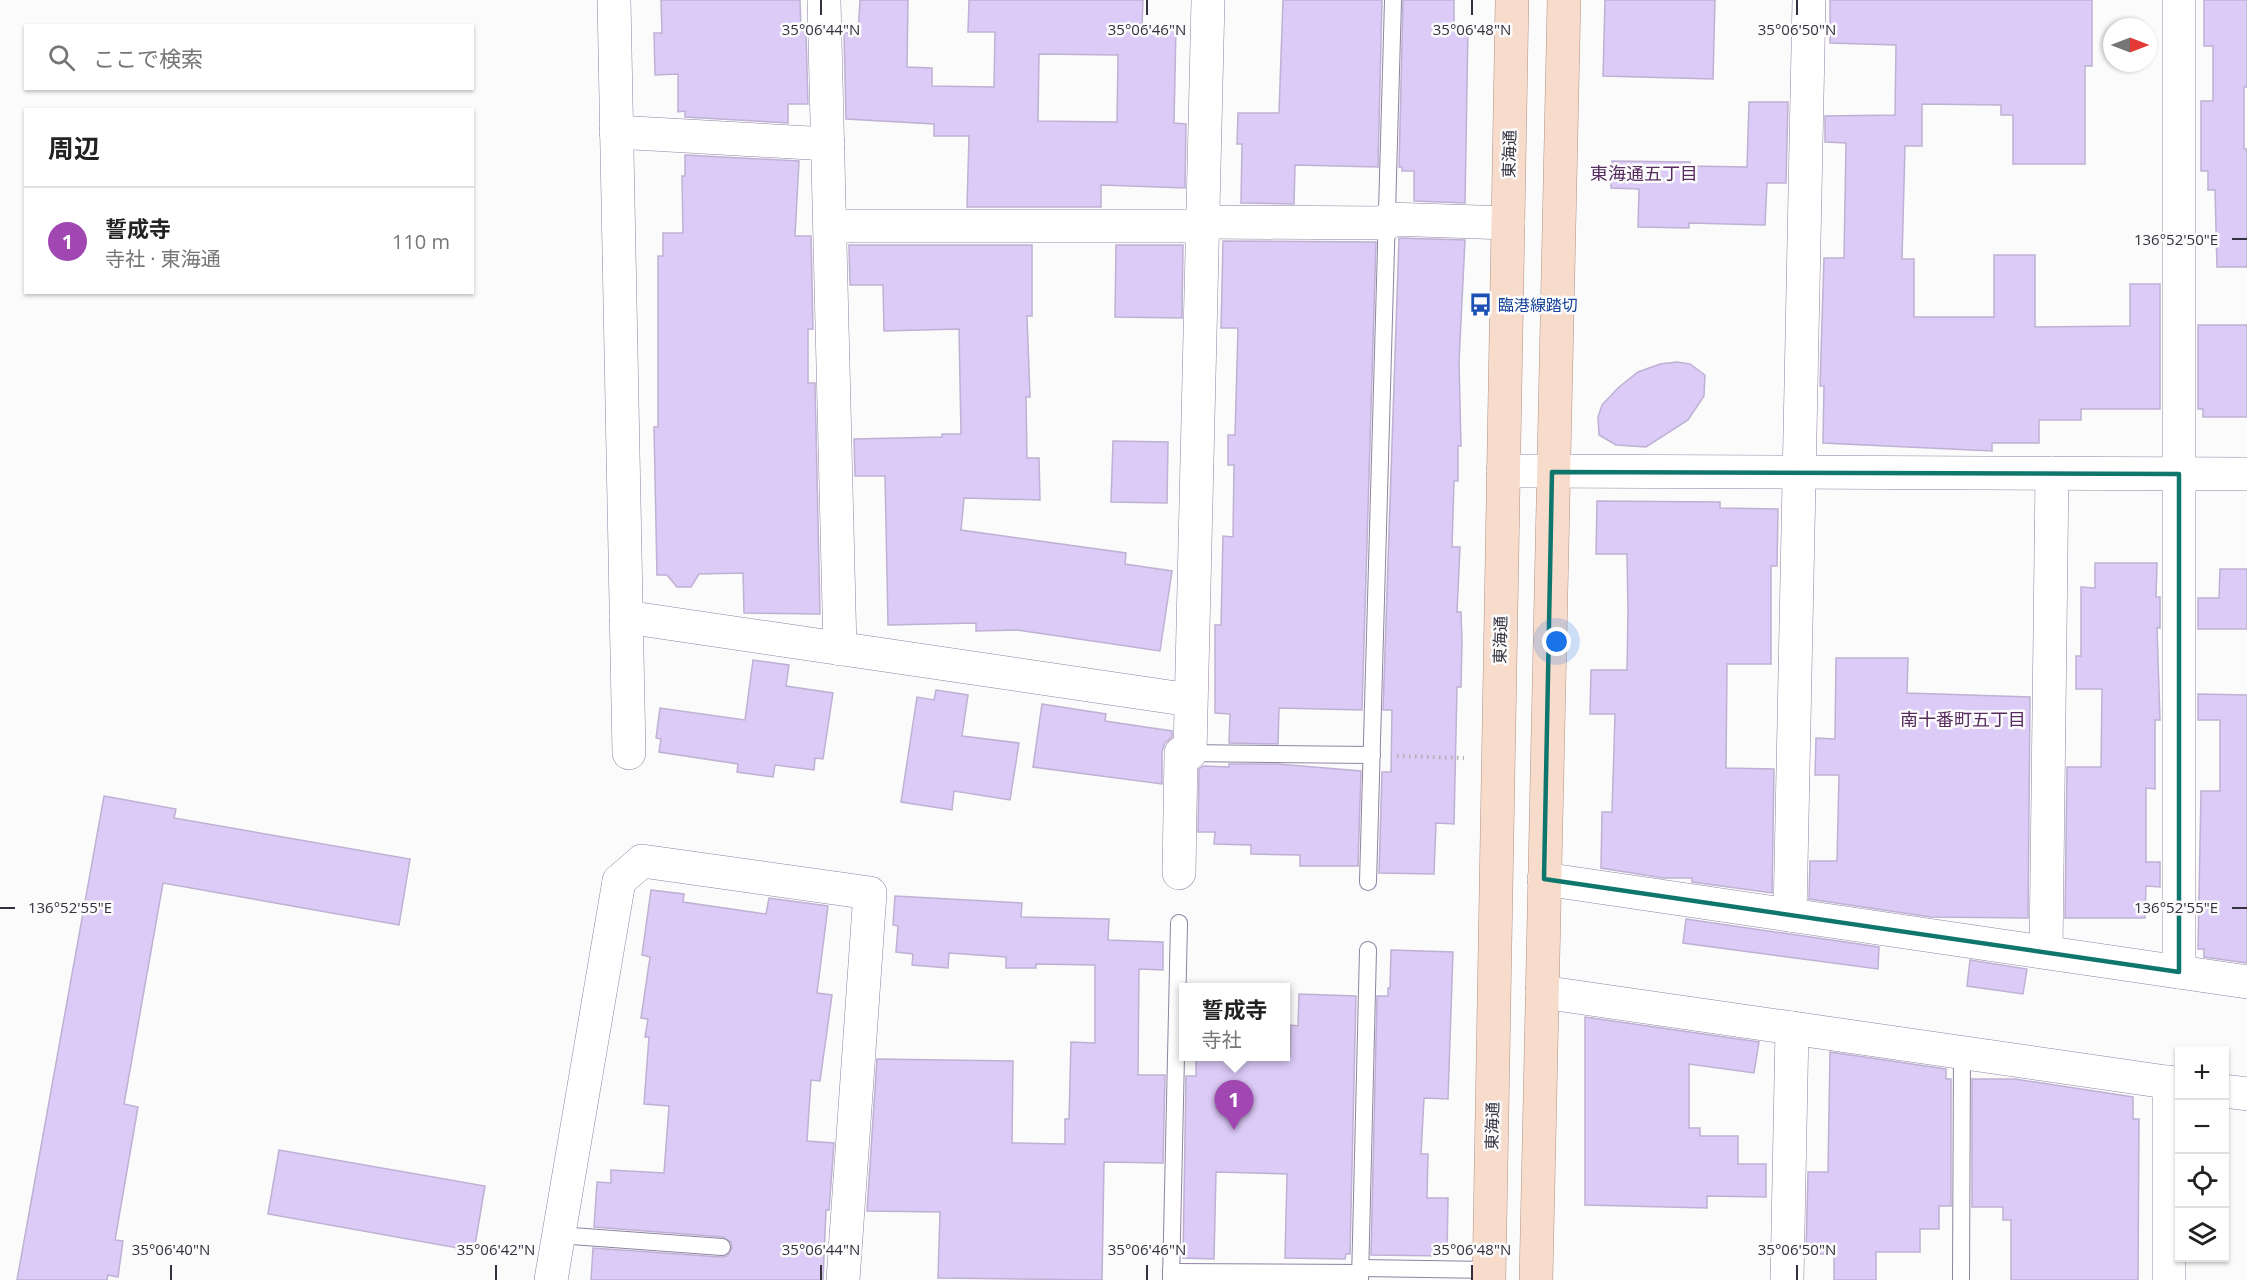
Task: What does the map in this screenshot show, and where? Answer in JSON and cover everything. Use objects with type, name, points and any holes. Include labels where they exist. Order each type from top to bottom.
[{"type":"main road","name":"東海通","points":[[1489,1275],[1512,0]]},
{"type":"main road","points":[[1536,1280],[1564,0]]},
{"type":"street","points":[[614,0],[629,753]]},
{"type":"street","points":[[825,0],[840,649]]},
{"type":"street","points":[[1179,873],[1190,700],[1208,0]]},
{"type":"street","points":[[1790,915],[1809,0]]},
{"type":"street","points":[[2179,972],[2180,0]]},
{"type":"street","points":[[616,132],[828,144]]},
{"type":"street","points":[[830,226],[1388,221],[1508,223]]},
{"type":"street","points":[[1503,471],[2247,474]]},
{"type":"street","points":[[2046,952],[2052,473]]},
{"type":"street","points":[[626,617],[1190,700]]},
{"type":"street","points":[[551,1280],[619,881],[642,861],[870,893],[843,1280]]},
{"type":"street","points":[[1544,879],[2247,982]]},
{"type":"street","points":[[1542,992],[2174,1083],[2169,1280]]},
{"type":"street","points":[[1786,1280],[1792,1028]]},
{"type":"street","points":[[2229,1092],[2247,1094]]},
{"type":"lane","points":[[1368,882],[1393,0]]},
{"type":"lane","points":[[1186,753],[1372,755]]},
{"type":"lane","points":[[1179,923],[1171,1276],[1489,1275]]},
{"type":"lane","points":[[1360,1274],[1368,950]]},
{"type":"lane","points":[[1961,1280],[1962,1053]]},
{"type":"lane","points":[[558,1236],[722,1247]]},
{"type":"path","points":[[1372,755],[1498,759]]},
{"type":"highlighted area","points":[[1552,472],[2179,474],[2179,972],[1544,879]]},
{"type":"building","points":[[661,0],[800,0],[801,31],[806,32],[808,104],[788,104],[788,123],[685,117],[685,111],[678,112],[678,74],[655,75],[654,33],[662,33]]},
{"type":"building","points":[[860,0],[908,0],[907,67],[932,68],[932,86],[994,87],[995,32],[968,32],[969,0],[1143,0],[1142,27],[1176,27],[1174,123],[1186,124],[1185,188],[1101,185],[1101,207],[967,207],[969,136],[934,136],[934,124],[846,119],[844,33],[858,33]],"holes":[[[1039,54],[1118,55],[1117,122],[1038,121]]]},
{"type":"building","points":[[1283,0],[1382,0],[1378,167],[1295,165],[1294,204],[1241,203],[1242,144],[1237,144],[1238,113],[1279,113]]},
{"type":"building","points":[[1403,0],[1454,0],[1454,28],[1468,28],[1465,203],[1414,201],[1414,171],[1402,171],[1402,167],[1399,167]]},
{"type":"building","points":[[1605,0],[1715,0],[1713,79],[1603,76]]},
{"type":"building","points":[[1830,0],[2092,0],[2092,66],[2085,66],[2085,164],[2013,164],[2013,115],[2001,115],[2001,105],[1922,104],[1922,146],[1905,146],[1902,259],[1914,259],[1914,317],[1994,317],[1994,255],[2035,255],[2035,327],[2130,326],[2130,284],[2160,284],[2160,409],[2081,409],[2081,420],[2039,420],[2039,443],[1992,443],[1992,451],[1823,443],[1824,386],[1820,386],[1824,258],[1844,258],[1846,143],[1825,142],[1825,116],[1895,115],[1896,45],[1830,43]]},
{"type":"building","points":[[2204,0],[2247,0],[2244,149],[2247,149],[2247,267],[2217,267],[2215,190],[2208,190],[2208,171],[2201,171],[2201,101],[2213,101],[2213,46],[2204,46]]},
{"type":"building","points":[[1749,102],[1788,102],[1786,183],[1767,183],[1765,225],[1689,223],[1689,228],[1638,227],[1639,189],[1611,188],[1612,161],[1690,162],[1690,166],[1747,167]]},
{"type":"building","points":[[685,155],[799,161],[795,236],[811,236],[813,329],[808,329],[808,383],[815,383],[820,614],[744,613],[743,573],[699,574],[691,587],[677,587],[667,575],[657,575],[654,427],[658,427],[658,256],[663,256],[663,233],[683,233],[682,176],[685,176]]},
{"type":"building","points":[[1399,238],[1465,240],[1459,362],[1461,446],[1458,446],[1458,481],[1454,481],[1452,547],[1460,547],[1457,612],[1461,612],[1461,687],[1457,687],[1454,824],[1436,823],[1434,874],[1379,873],[1382,772],[1391,772],[1392,710],[1383,710]]},
{"type":"building","points":[[1223,241],[1376,242],[1362,710],[1279,708],[1278,744],[1229,743],[1230,714],[1215,713],[1215,625],[1221,625],[1223,536],[1233,537],[1234,465],[1228,465],[1228,435],[1235,435],[1238,328],[1221,328]]},
{"type":"building","points":[[849,245],[1032,245],[1032,316],[1027,316],[1030,397],[1026,397],[1027,458],[1039,458],[1040,500],[964,498],[961,530],[1126,553],[1125,564],[1172,571],[1160,651],[1017,630],[976,631],[976,623],[888,625],[885,476],[855,476],[854,439],[942,437],[942,434],[961,434],[959,329],[884,331],[883,285],[850,285]]},
{"type":"building","points":[[1116,245],[1183,245],[1182,318],[1115,317]]},
{"type":"building","points":[[2198,325],[2247,325],[2247,417],[2203,417],[2203,409],[2198,409]]},
{"type":"building","points":[[1677,362],[1690,364],[1705,375],[1704,396],[1688,420],[1646,447],[1616,445],[1599,435],[1598,417],[1602,405],[1619,387],[1638,372],[1660,364]]},
{"type":"building","points":[[1113,441],[1168,442],[1167,503],[1111,502]]},
{"type":"building","points":[[1597,501],[1720,502],[1720,508],[1778,509],[1777,566],[1771,566],[1771,664],[1727,664],[1726,768],[1774,769],[1772,893],[1692,882],[1692,878],[1663,878],[1601,868],[1602,812],[1612,812],[1615,714],[1590,714],[1591,670],[1627,670],[1628,611],[1627,554],[1596,554]]},
{"type":"building","points":[[2095,563],[2157,563],[2156,597],[2160,597],[2160,628],[2157,628],[2160,720],[2155,720],[2155,789],[2146,788],[2146,862],[2160,862],[2160,887],[2146,886],[2145,918],[2065,918],[2067,767],[2101,767],[2102,689],[2076,689],[2076,656],[2081,656],[2081,587],[2095,588]]},
{"type":"building","points":[[2220,569],[2247,569],[2247,629],[2198,629],[2198,598],[2219,598]]},
{"type":"building","points":[[1836,658],[1908,658],[1907,693],[2030,697],[2028,918],[1931,917],[1809,899],[1810,861],[1837,861],[1839,775],[1815,775],[1816,738],[1835,739]]},
{"type":"building","points":[[753,660],[789,665],[786,686],[833,693],[823,759],[815,758],[814,770],[775,765],[773,777],[737,772],[738,764],[659,752],[661,739],[656,738],[660,708],[745,720]]},
{"type":"building","points":[[936,690],[968,695],[962,736],[1019,743],[1010,800],[954,791],[952,810],[901,802],[917,697],[934,700]]},
{"type":"building","points":[[2198,694],[2247,695],[2247,963],[2204,957],[2204,949],[2198,949],[2201,791],[2220,791],[2220,720],[2198,720]]},
{"type":"building","points":[[1042,704],[1106,714],[1105,721],[1172,731],[1172,737],[1165,743],[1162,752],[1162,784],[1033,767]]},
{"type":"building","points":[[1229,764],[1278,764],[1361,771],[1358,866],[1300,866],[1300,855],[1251,854],[1251,845],[1214,844],[1215,832],[1198,832],[1199,769],[1203,766],[1229,767]]},
{"type":"building","points":[[104,796],[176,809],[174,818],[410,859],[399,925],[163,883],[124,1104],[138,1107],[115,1240],[123,1241],[118,1277],[108,1275],[107,1280],[17,1280]]},
{"type":"building","points":[[651,890],[684,894],[683,902],[766,914],[769,898],[828,906],[817,993],[832,995],[820,1081],[811,1080],[807,1141],[834,1143],[829,1210],[826,1210],[823,1280],[591,1280],[593,1248],[721,1257],[727,1256],[732,1248],[731,1242],[723,1237],[594,1227],[597,1182],[611,1183],[611,1170],[664,1173],[669,1106],[644,1104],[649,1037],[645,1037],[648,1019],[641,1018],[650,957],[642,955]]},
{"type":"building","points":[[895,896],[1022,903],[1021,917],[1109,919],[1108,940],[1163,942],[1163,970],[1139,969],[1138,1075],[1165,1075],[1163,1163],[1104,1162],[1102,1280],[938,1278],[940,1212],[867,1211],[877,1059],[1013,1061],[1012,1143],[1065,1144],[1065,1119],[1069,1119],[1071,1042],[1095,1043],[1095,965],[1036,964],[1036,968],[1006,968],[1006,957],[949,953],[948,968],[912,965],[913,954],[896,952],[898,926],[893,925]]},
{"type":"building","points":[[1686,919],[1879,947],[1878,969],[1683,943]]},
{"type":"building","points":[[1391,950],[1453,952],[1448,1099],[1424,1098],[1421,1154],[1428,1154],[1427,1198],[1448,1198],[1447,1256],[1371,1255],[1377,996],[1388,996]]},
{"type":"building","points":[[1970,960],[2027,969],[2023,994],[1967,986]]},
{"type":"building","points":[[1299,994],[1356,996],[1350,1254],[1346,1254],[1345,1259],[1285,1258],[1287,1174],[1216,1172],[1214,1259],[1183,1258],[1186,1076],[1196,1076],[1196,1061],[1290,1061],[1291,1025],[1298,1026]]},
{"type":"building","points":[[1585,1017],[1759,1042],[1754,1073],[1689,1064],[1689,1128],[1700,1128],[1700,1136],[1738,1136],[1738,1164],[1766,1164],[1766,1197],[1707,1196],[1707,1208],[1585,1205]]},
{"type":"building","points":[[1830,1052],[1946,1069],[1946,1079],[1951,1079],[1951,1206],[1939,1206],[1939,1229],[1920,1229],[1920,1252],[1876,1252],[1876,1280],[1834,1280],[1834,1254],[1806,1254],[1808,1172],[1828,1172]]},
{"type":"building","points":[[1972,1079],[2015,1079],[2133,1097],[2133,1119],[2139,1119],[2138,1280],[2011,1280],[2011,1220],[2003,1220],[2003,1207],[1972,1207]]},
{"type":"building","points":[[279,1150],[485,1186],[474,1251],[268,1214]]},
{"type":"place","name":"臨港線踏切","points":[[1480,305]]},
{"type":"place","name":"誓成寺","points":[[1234,1130]]},
{"type":"district","name":"東海通五丁目","points":[[1644,174]]},
{"type":"district","name":"南十番町五丁目","points":[[1963,720]]}]
